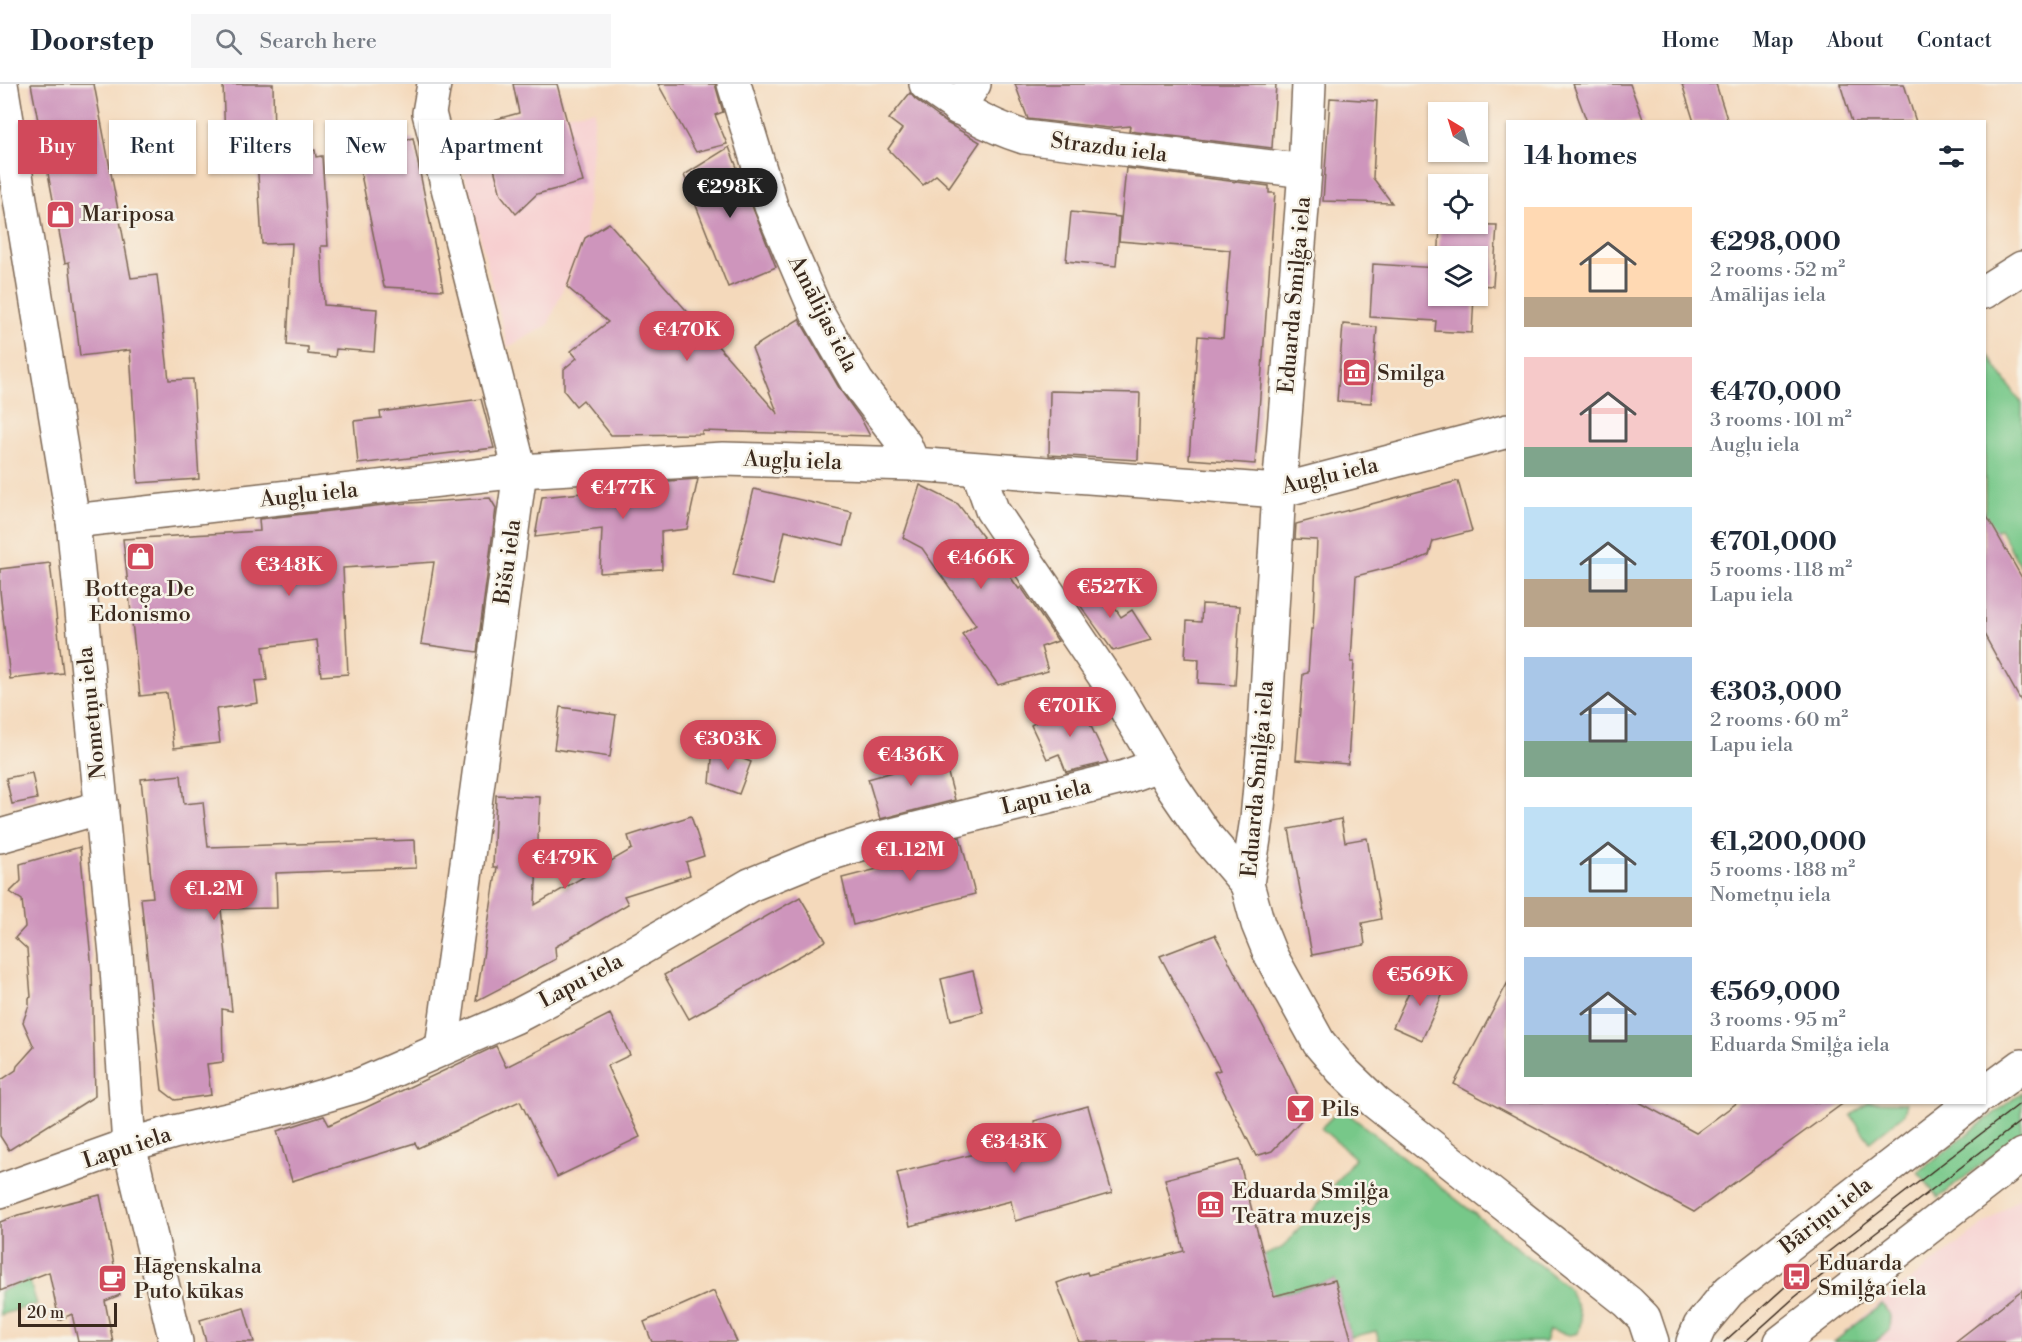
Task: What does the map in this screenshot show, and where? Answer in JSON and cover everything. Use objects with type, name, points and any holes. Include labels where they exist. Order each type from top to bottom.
[{"type":"street","name":"Nometņu iela","points":[[1,84],[73,521],[116,954],[129,1145],[176,1342]]},
{"type":"street","name":"Bišu iela","points":[[434,84],[429,113],[520,471],[442,1048]]},
{"type":"street","name":"Amālijas iela","points":[[734,84],[771,206],[817,313],[857,382],[904,445],[913,464]]},
{"type":"street","name":"Strazdu iela","points":[[926,84],[966,96],[995,128],[1024,137],[1305,171]]},
{"type":"street","name":"Eduarda Smiļģa iela","points":[[1309,84],[1305,171],[1279,490],[1262,765],[1247,884],[1258,924],[1271,956],[1319,1043],[1342,1070],[1375,1102],[1628,1302],[1644,1318],[1652,1342]]},
{"type":"street","points":[[1986,291],[2022,268]]},
{"type":"street","name":"Augļu iela","points":[[73,521],[520,471],[723,459],[913,464],[1279,490],[1506,432]]},
{"type":"street","points":[[978,470],[992,510],[1120,699],[1158,765],[1206,836],[1247,884]]},
{"type":"street","name":"Lapu iela","points":[[0,1191],[129,1145],[174,1132],[289,1106],[360,1085],[535,1006],[597,974],[750,885],[816,858],[880,838],[1125,777],[1158,765]]},
{"type":"street","points":[[0,836],[102,807]]},
{"type":"street","points":[[1986,1093],[2022,1066]]},
{"type":"street","name":"Bāriņu iela","points":[[1693,1342],[1700,1326],[1729,1291],[1970,1104]]},
{"type":"street","points":[[1781,1342],[2022,1155]]},
{"type":"shaded area","points":[[595,110],[585,238],[548,325],[508,347],[464,174],[564,174],[564,120],[520,120]]},
{"type":"shaded area","points":[[518,113],[520,120],[496,120]]},
{"type":"shaded area","points":[[2019,1198],[2022,1201],[2022,1342],[1832,1342],[1882,1301]]},
{"type":"green space","points":[[1986,352],[2022,404],[2022,570],[2000,529],[1986,536]]},
{"type":"green space","points":[[2022,1092],[2022,1133],[1938,1198],[1918,1172]]},
{"type":"green space","points":[[1866,1104],[1907,1104],[1904,1114],[1870,1142],[1851,1116]]},
{"type":"green space","points":[[1341,1108],[1567,1287],[1580,1315],[1578,1333],[1570,1335],[1549,1330],[1545,1342],[1379,1342],[1376,1331],[1351,1337],[1335,1280],[1220,1310],[1263,1256],[1284,1247],[1355,1158],[1321,1128]]},
{"type":"green space","points":[[29,1279],[37,1304],[0,1315],[0,1291]]},
{"type":"green space","points":[[1882,1304],[1891,1316],[1890,1330],[1875,1342],[1834,1342]]},
{"type":"building","points":[[31,84],[94,84],[109,163],[109,174],[111,174],[131,278],[157,275],[169,380],[193,379],[199,479],[138,483],[130,350],[80,356],[69,262],[65,263],[48,174],[97,174],[97,120],[38,120]]},
{"type":"building","points":[[223,84],[273,84],[274,120],[224,120]]},
{"type":"building","points":[[513,84],[557,84],[583,182],[537,194],[516,214],[501,195],[495,174],[564,174],[564,120],[493,120],[519,113]]},
{"type":"building","points":[[658,84],[715,84],[723,112],[715,115],[727,144],[696,152]]},
{"type":"building","points":[[1015,84],[1276,84],[1272,148],[1129,131],[1130,126],[1109,128],[1028,119]]},
{"type":"building","points":[[1573,84],[1630,84],[1643,120],[1586,120]]},
{"type":"building","points":[[1682,84],[1716,84],[1727,120],[1693,120]]},
{"type":"building","points":[[1840,84],[1904,84],[1915,120],[1851,120]]},
{"type":"building","points":[[910,93],[947,123],[980,142],[949,187],[936,175],[923,185],[888,149],[902,129],[889,119]]},
{"type":"building","points":[[1330,98],[1377,101],[1373,178],[1392,203],[1323,201]]},
{"type":"building","points":[[413,138],[443,290],[384,287],[361,174],[407,174],[407,139]]},
{"type":"building","points":[[729,147],[776,267],[728,287],[684,175]]},
{"type":"building","points":[[313,150],[315,150],[316,157],[322,156],[328,246],[321,246],[324,305],[377,309],[374,352],[336,349],[335,357],[308,354],[308,347],[287,345],[292,243],[262,244],[258,174],[313,174]]},
{"type":"building","points":[[1126,168],[1269,186],[1269,193],[1275,193],[1255,464],[1189,459],[1198,336],[1223,338],[1230,250],[1119,241]]},
{"type":"building","points":[[1071,212],[1120,217],[1116,266],[1066,261]]},
{"type":"building","points":[[609,223],[778,414],[752,348],[799,319],[870,436],[702,431],[702,434],[611,435],[583,400],[576,406],[564,391],[564,369],[577,358],[571,351],[608,322],[567,287],[585,238]]},
{"type":"building","points":[[1488,225],[1497,225],[1493,286],[1488,286],[1488,246],[1439,246],[1440,234],[1488,234]]},
{"type":"building","points":[[1373,264],[1428,267],[1428,306],[1473,306],[1472,333],[1435,331],[1436,321],[1370,317]]},
{"type":"building","points":[[1343,324],[1377,327],[1371,403],[1337,401]]},
{"type":"building","points":[[1050,391],[1140,393],[1138,460],[1049,455]]},
{"type":"building","points":[[481,399],[494,448],[358,464],[354,421],[381,418],[380,412]]},
{"type":"building","points":[[698,479],[687,529],[661,532],[662,569],[600,573],[602,529],[535,537],[542,497],[622,489],[622,487],[654,482]]},
{"type":"building","points":[[1458,481],[1472,531],[1433,541],[1429,555],[1415,561],[1356,576],[1348,764],[1296,760],[1303,674],[1308,673],[1311,629],[1313,629],[1317,540],[1295,539],[1296,524]]},
{"type":"building","points":[[920,485],[958,504],[1019,589],[1021,587],[1058,641],[1041,647],[1048,671],[998,685],[962,634],[976,625],[922,548],[903,538]]},
{"type":"building","points":[[754,489],[852,512],[844,545],[785,531],[773,585],[733,576]]},
{"type":"building","points":[[490,498],[496,508],[477,652],[421,644],[434,562],[343,568],[348,674],[321,676],[317,640],[263,647],[267,680],[255,681],[258,703],[216,709],[220,743],[174,748],[167,693],[140,696],[123,539],[260,531],[259,519],[393,504]]},
{"type":"building","points":[[1986,515],[2022,578],[2022,703],[1986,638]]},
{"type":"building","points":[[50,563],[63,673],[10,679],[0,591],[0,569]]},
{"type":"building","points":[[1067,587],[1103,590],[1121,617],[1132,610],[1151,640],[1113,651]]},
{"type":"building","points":[[1202,604],[1240,606],[1235,685],[1198,683],[1199,659],[1185,658],[1187,621],[1201,622]]},
{"type":"building","points":[[1078,699],[1108,762],[1066,772],[1059,754],[1047,759],[1031,725]]},
{"type":"building","points":[[560,707],[616,715],[610,757],[554,749]]},
{"type":"building","points":[[713,747],[751,762],[739,794],[710,783]]},
{"type":"building","points":[[915,753],[918,765],[944,758],[955,800],[880,819],[868,779],[893,772],[890,760]]},
{"type":"building","points":[[32,773],[37,799],[12,804],[6,778]]},
{"type":"building","points":[[181,775],[184,804],[203,802],[208,847],[415,840],[416,868],[276,873],[277,908],[221,909],[232,1011],[222,1009],[223,1062],[207,1064],[211,1095],[175,1100],[162,1090],[151,995],[141,898],[153,897],[141,779]]},
{"type":"building","points":[[496,795],[540,797],[535,905],[632,849],[628,836],[691,816],[704,856],[686,862],[690,875],[624,896],[628,904],[555,947],[556,959],[476,1001],[497,867],[493,867]]},
{"type":"building","points":[[1341,819],[1345,842],[1367,838],[1381,919],[1362,923],[1365,945],[1312,955],[1289,829]]},
{"type":"building","points":[[960,837],[975,894],[853,925],[842,878],[893,865],[890,855]]},
{"type":"building","points":[[80,847],[92,969],[95,1096],[9,1150],[0,1136],[0,1081],[16,1070],[34,1047],[23,1022],[31,997],[27,949],[15,938],[25,927],[22,900],[10,892],[21,881],[20,864]]},
{"type":"building","points":[[800,897],[826,941],[689,1019],[664,975]]},
{"type":"building","points":[[1215,935],[1307,1114],[1272,1151],[1256,1156],[1214,1072],[1220,1070],[1160,956]]},
{"type":"building","points":[[973,971],[983,1012],[951,1020],[941,979]]},
{"type":"building","points":[[1417,974],[1446,987],[1422,1040],[1393,1027]]},
{"type":"building","points":[[1506,986],[1506,1104],[1643,1104],[1696,1133],[1735,1104],[1842,1104],[1694,1212],[1454,1084]]},
{"type":"building","points":[[610,1014],[630,1055],[607,1066],[640,1137],[557,1177],[520,1101],[418,1148],[415,1143],[292,1181],[277,1131],[324,1116],[329,1125],[496,1046],[506,1067]]},
{"type":"building","points":[[1088,1106],[1112,1193],[1015,1221],[1011,1201],[910,1226],[897,1173],[1039,1138],[1034,1121]]},
{"type":"building","points":[[1239,1160],[1274,1296],[1335,1280],[1352,1342],[1079,1342],[1057,1283],[1087,1272],[1088,1275],[1184,1251],[1165,1179]]},
{"type":"building","points":[[100,1195],[120,1295],[105,1301],[113,1342],[78,1342],[72,1314],[59,1320],[49,1272],[0,1291],[0,1222],[18,1215]]},
{"type":"building","points":[[2022,1290],[2022,1342],[1955,1342]]},
{"type":"building","points":[[714,1291],[737,1342],[652,1342],[644,1322]]},
{"type":"building","points":[[244,1307],[254,1342],[206,1342],[200,1320]]},
{"type":"tram line","points":[[1724,1342],[1797,1276],[2022,1102]]},
{"type":"tram line","points":[[1745,1342],[1795,1297],[1846,1256],[2022,1120]]},
{"type":"place","name":"Mariposa","points":[[60,214]]},
{"type":"place","name":"Smilga","points":[[1356,373]]},
{"type":"place","name":"Bottega De Edonismo","points":[[140,557]]},
{"type":"place","name":"Pils","points":[[1300,1109]]},
{"type":"place","name":"Eduarda Smiļģa Teātra muzejs","points":[[1211,1204]]},
{"type":"place","name":"Eduarda Smiļģa iela","points":[[1797,1276]]},
{"type":"place","name":"Hāgenskalna Puto kūkas","points":[[113,1279]]}]
